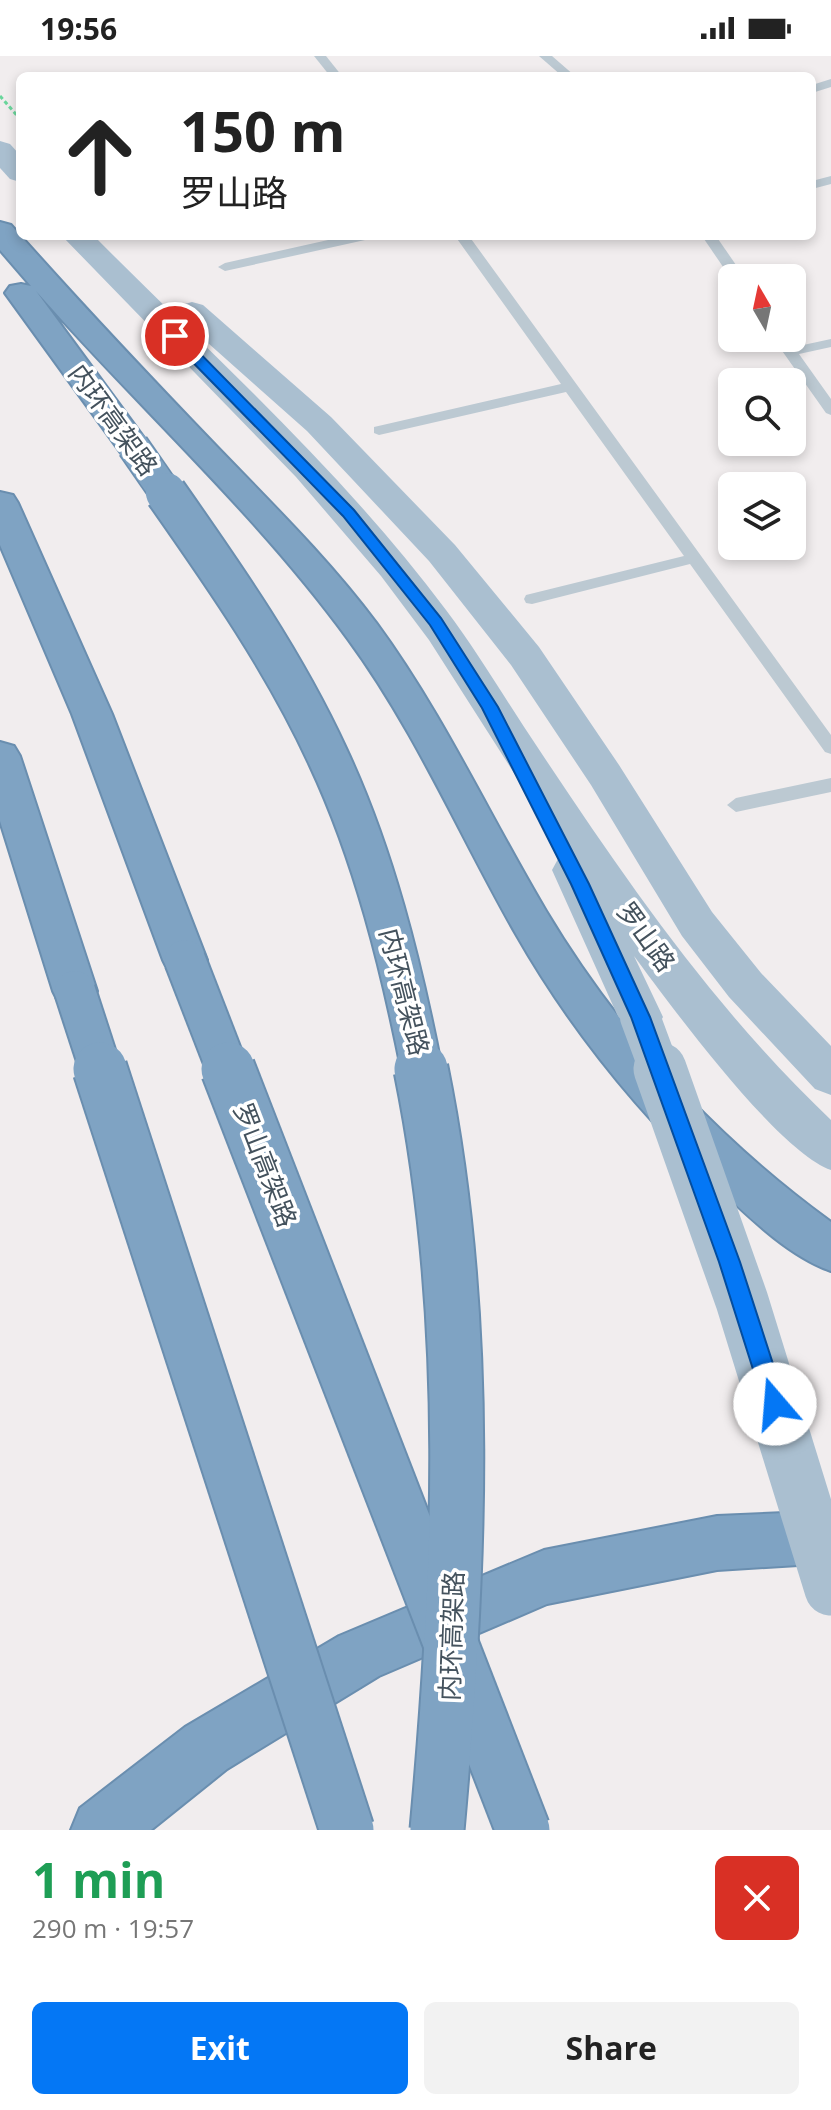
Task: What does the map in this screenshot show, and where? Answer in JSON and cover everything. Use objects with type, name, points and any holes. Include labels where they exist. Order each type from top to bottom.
[{"type":"highway","points":[[0,231],[114,359],[319,577],[363,633],[410,704],[532,923],[604,1033],[656,1097],[719,1161],[789,1220],[831,1250]]},
{"type":"highway","name":"内环高架路","points":[[0,261],[217,566],[290,682],[329,758],[360,837],[387,922],[411,1012],[429,1106],[444,1207],[454,1319],[457,1508],[448,1722],[437,1830]]},
{"type":"highway","name":"罗山高架路","points":[[0,503],[92,714],[523,1830]]},
{"type":"highway","points":[[0,756],[347,1830]]},
{"type":"highway","points":[[102,1830],[206,1748],[359,1656],[544,1577],[717,1543],[831,1537]]},
{"type":"main road","points":[[9,125],[16,156]]},
{"type":"main road","name":"罗山路","points":[[81,240],[348,513],[435,622],[603,878],[687,993],[746,1062],[831,1150]]},
{"type":"main road","points":[[117,240],[233,351],[319,424],[442,553],[525,656],[605,775],[697,924],[745,985],[831,1076]]},
{"type":"main road","points":[[490,707],[580,884],[640,1017],[729,1262],[803,1489],[831,1589]]},
{"type":"lane","points":[[320,56],[333,72]]},
{"type":"lane","points":[[545,56],[564,72]]},
{"type":"lane","points":[[225,267],[347,240]]},
{"type":"lane","points":[[465,240],[831,748]]},
{"type":"lane","points":[[712,240],[728,264]]},
{"type":"lane","points":[[806,348],[831,343]]},
{"type":"lane","points":[[790,352],[831,410]]},
{"type":"lane","points":[[379,430],[572,386]]},
{"type":"lane","points":[[532,599],[695,558]]},
{"type":"lane","points":[[736,805],[831,785]]},
{"type":"route","points":[[175,336],[348,513],[435,622],[490,707],[580,884],[640,1017],[729,1262],[775,1404]]}]
